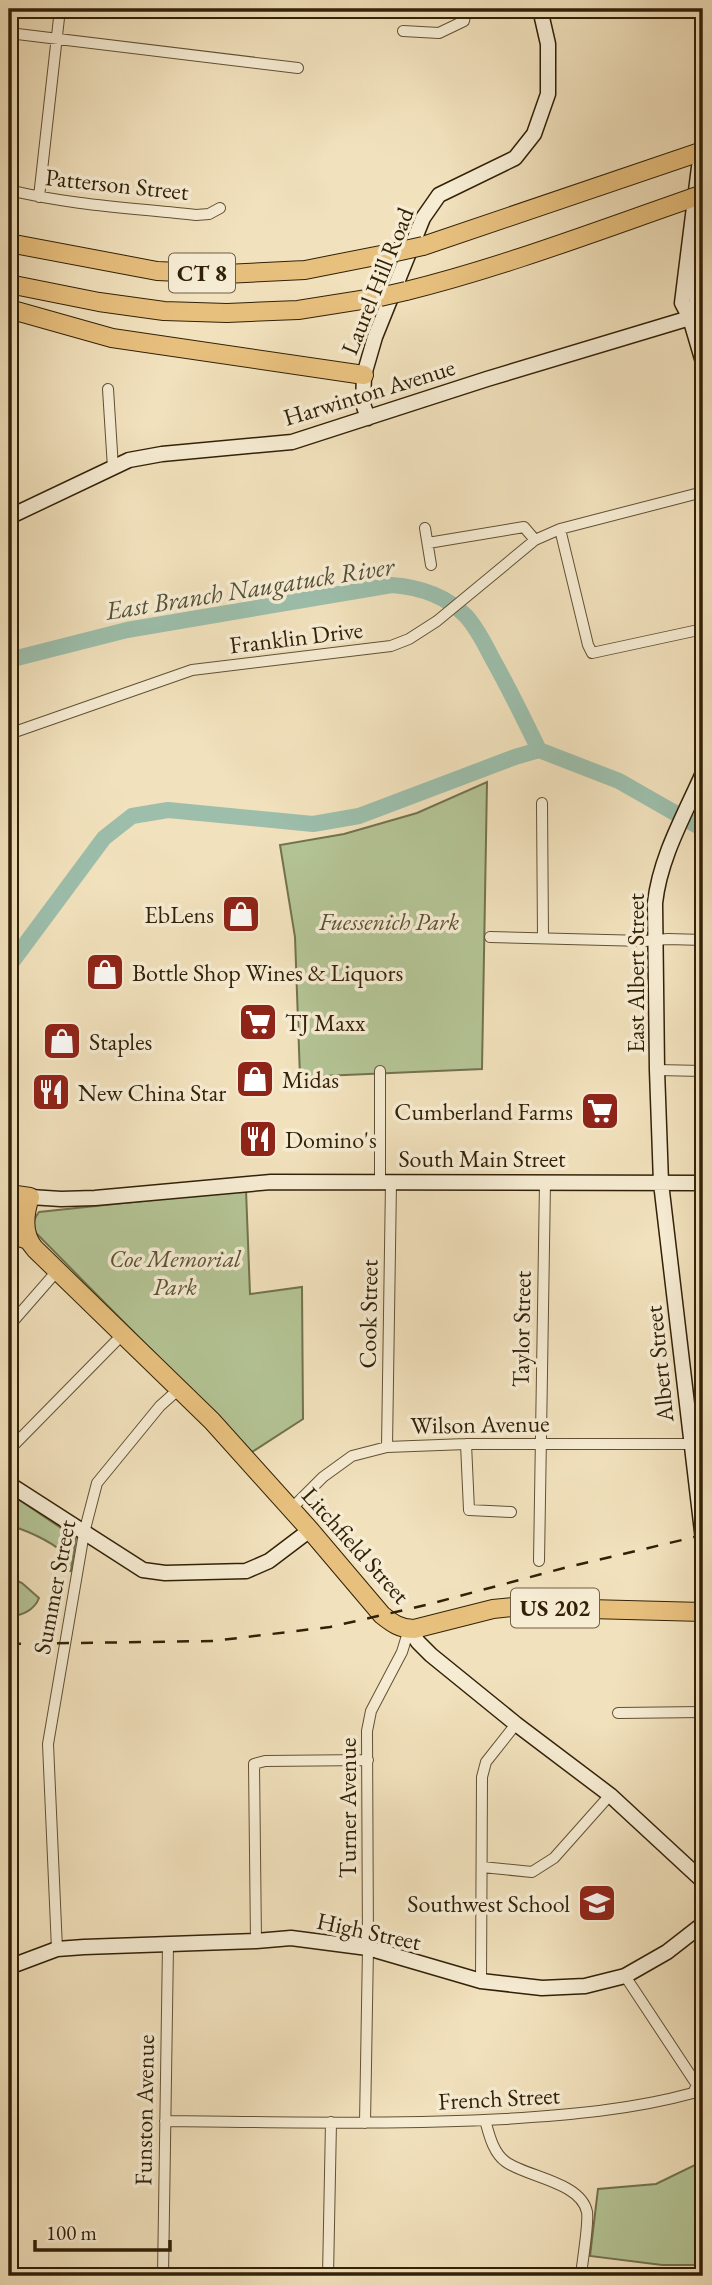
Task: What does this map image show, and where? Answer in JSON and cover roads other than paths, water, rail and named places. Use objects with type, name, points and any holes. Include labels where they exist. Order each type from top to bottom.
[{"type":"highway","name":"CT 8","points":[[9,243],[157,271],[225,274],[305,270],[423,246],[701,151]]},
{"type":"highway","name":"CT 8","points":[[9,284],[99,302],[163,311],[227,313],[298,310],[406,291],[454,279],[697,196]]},
{"type":"highway","points":[[9,309],[111,338],[364,375]]},
{"type":"highway","name":"South Main Street","points":[[9,1194],[30,1197]]},
{"type":"highway","points":[[28,1240],[25,1214],[30,1197]]},
{"type":"highway","name":"Litchfield Street","points":[[9,1230],[16,1237],[28,1240],[212,1421],[382,1615],[396,1625],[409,1629]]},
{"type":"highway","name":"US 202","points":[[409,1629],[483,1611],[513,1607],[703,1612]]},
{"type":"main road","name":"Laurel Hill Road","points":[[368,418],[363,404],[364,375],[375,337],[423,218],[439,195],[515,158],[534,134],[548,94],[548,44],[540,9]]},
{"type":"main road","points":[[697,316],[682,303],[701,151]]},
{"type":"main road","points":[[703,226],[696,306],[703,362]]},
{"type":"main road","name":"Harwinton Avenue","points":[[9,517],[129,460],[162,454],[292,442],[487,379],[697,316]]},
{"type":"main road","name":"East Albert Street","points":[[661,1183],[655,940],[657,888],[664,862],[703,773]]},
{"type":"main road","name":"South Main Street","points":[[30,1197],[95,1198],[271,1182],[703,1183]]},
{"type":"main road","name":"Albert Street","points":[[661,1183],[691,1444],[698,1466],[703,1540]]},
{"type":"main road","points":[[9,1484],[143,1570],[165,1573],[246,1571],[269,1561],[310,1530]]},
{"type":"main road","name":"Litchfield Street","points":[[409,1629],[425,1650],[516,1724],[610,1795],[703,1881]]},
{"type":"main road","name":"High Street","points":[[9,1967],[57,1950],[84,1947],[291,1938],[368,1948],[481,1981],[542,1988],[585,1986],[625,1976],[667,1952],[703,1924]]},
{"type":"street","points":[[39,197],[60,9]]},
{"type":"street","points":[[403,32],[439,33],[464,21],[467,9]]},
{"type":"street","points":[[9,33],[298,68]]},
{"type":"street","name":"Patterson Street","points":[[9,190],[39,197],[196,215],[209,214],[220,208]]},
{"type":"street","points":[[108,389],[113,468]]},
{"type":"street","name":"Franklin Drive","points":[[9,734],[192,670],[391,646],[409,639],[437,621],[535,540],[560,529],[703,492]]},
{"type":"street","points":[[425,527],[431,565]]},
{"type":"street","points":[[428,543],[524,527],[535,540]]},
{"type":"street","points":[[560,529],[587,645],[592,653],[703,628]]},
{"type":"street","points":[[542,803],[543,938]]},
{"type":"street","points":[[491,937],[703,940]]},
{"type":"street","name":"Cook Street","points":[[380,1070],[385,1182],[387,1447]]},
{"type":"street","points":[[657,1070],[703,1071]]},
{"type":"street","name":"Taylor Street","points":[[539,1561],[545,1183]]},
{"type":"street","points":[[9,1326],[57,1271]]},
{"type":"street","points":[[9,1450],[123,1334]]},
{"type":"street","name":"Summer Street","points":[[57,1950],[48,1744],[84,1533],[97,1483],[160,1406],[179,1389]]},
{"type":"street","points":[[466,1444],[469,1510],[511,1512]]},
{"type":"street","name":"Wilson Avenue","points":[[291,1509],[323,1477],[352,1456],[368,1450],[466,1444],[691,1444]]},
{"type":"street","name":"Turner Avenue","points":[[365,2123],[368,1948],[367,1731],[371,1711],[403,1648],[409,1629]]},
{"type":"street","points":[[618,1713],[703,1712]]},
{"type":"street","points":[[481,1981],[482,1777],[486,1762],[516,1724]]},
{"type":"street","points":[[256,1941],[254,1764],[265,1761],[368,1760]]},
{"type":"street","points":[[482,1867],[531,1872],[554,1858],[610,1795]]},
{"type":"street","name":"Funston Avenue","points":[[163,2276],[168,1945]]},
{"type":"street","name":"French Street","points":[[165,2121],[433,2123],[579,2114],[663,2101],[693,2093],[697,2085],[625,1976]]},
{"type":"street","points":[[485,2120],[493,2147],[505,2162],[568,2189],[581,2201],[587,2212],[581,2276]]},
{"type":"street","points":[[328,2276],[331,2122]]},
{"type":"waterway","name":"East Branch Naugatuck River","points":[[9,660],[127,630],[392,585],[402,586],[441,598],[470,620],[539,750]]},
{"type":"waterway","points":[[539,750],[619,781],[703,829]]},
{"type":"waterway","points":[[9,966],[104,838],[132,816],[168,810],[313,824],[359,816],[539,750]]},
{"type":"railway","points":[[9,1644],[213,1641],[330,1627],[703,1535]]},
{"type":"place","name":"EbLens","points":[[241,914]]},
{"type":"place","name":"Bottle Shop Wines & Liquors","points":[[105,972]]},
{"type":"place","name":"TJ Maxx","points":[[258,1022]]},
{"type":"place","name":"Staples","points":[[62,1041]]},
{"type":"place","name":"Midas","points":[[255,1079]]},
{"type":"place","name":"New China Star","points":[[51,1092]]},
{"type":"place","name":"Cumberland Farms","points":[[600,1111]]},
{"type":"place","name":"Domino's","points":[[258,1139]]},
{"type":"place","name":"Southwest School","points":[[597,1903]]},
{"type":"park label","name":"Fuessenich Park","points":[[389,921]]},
{"type":"park label","name":"Coe Memorial Park","points":[[175,1272]]}]
